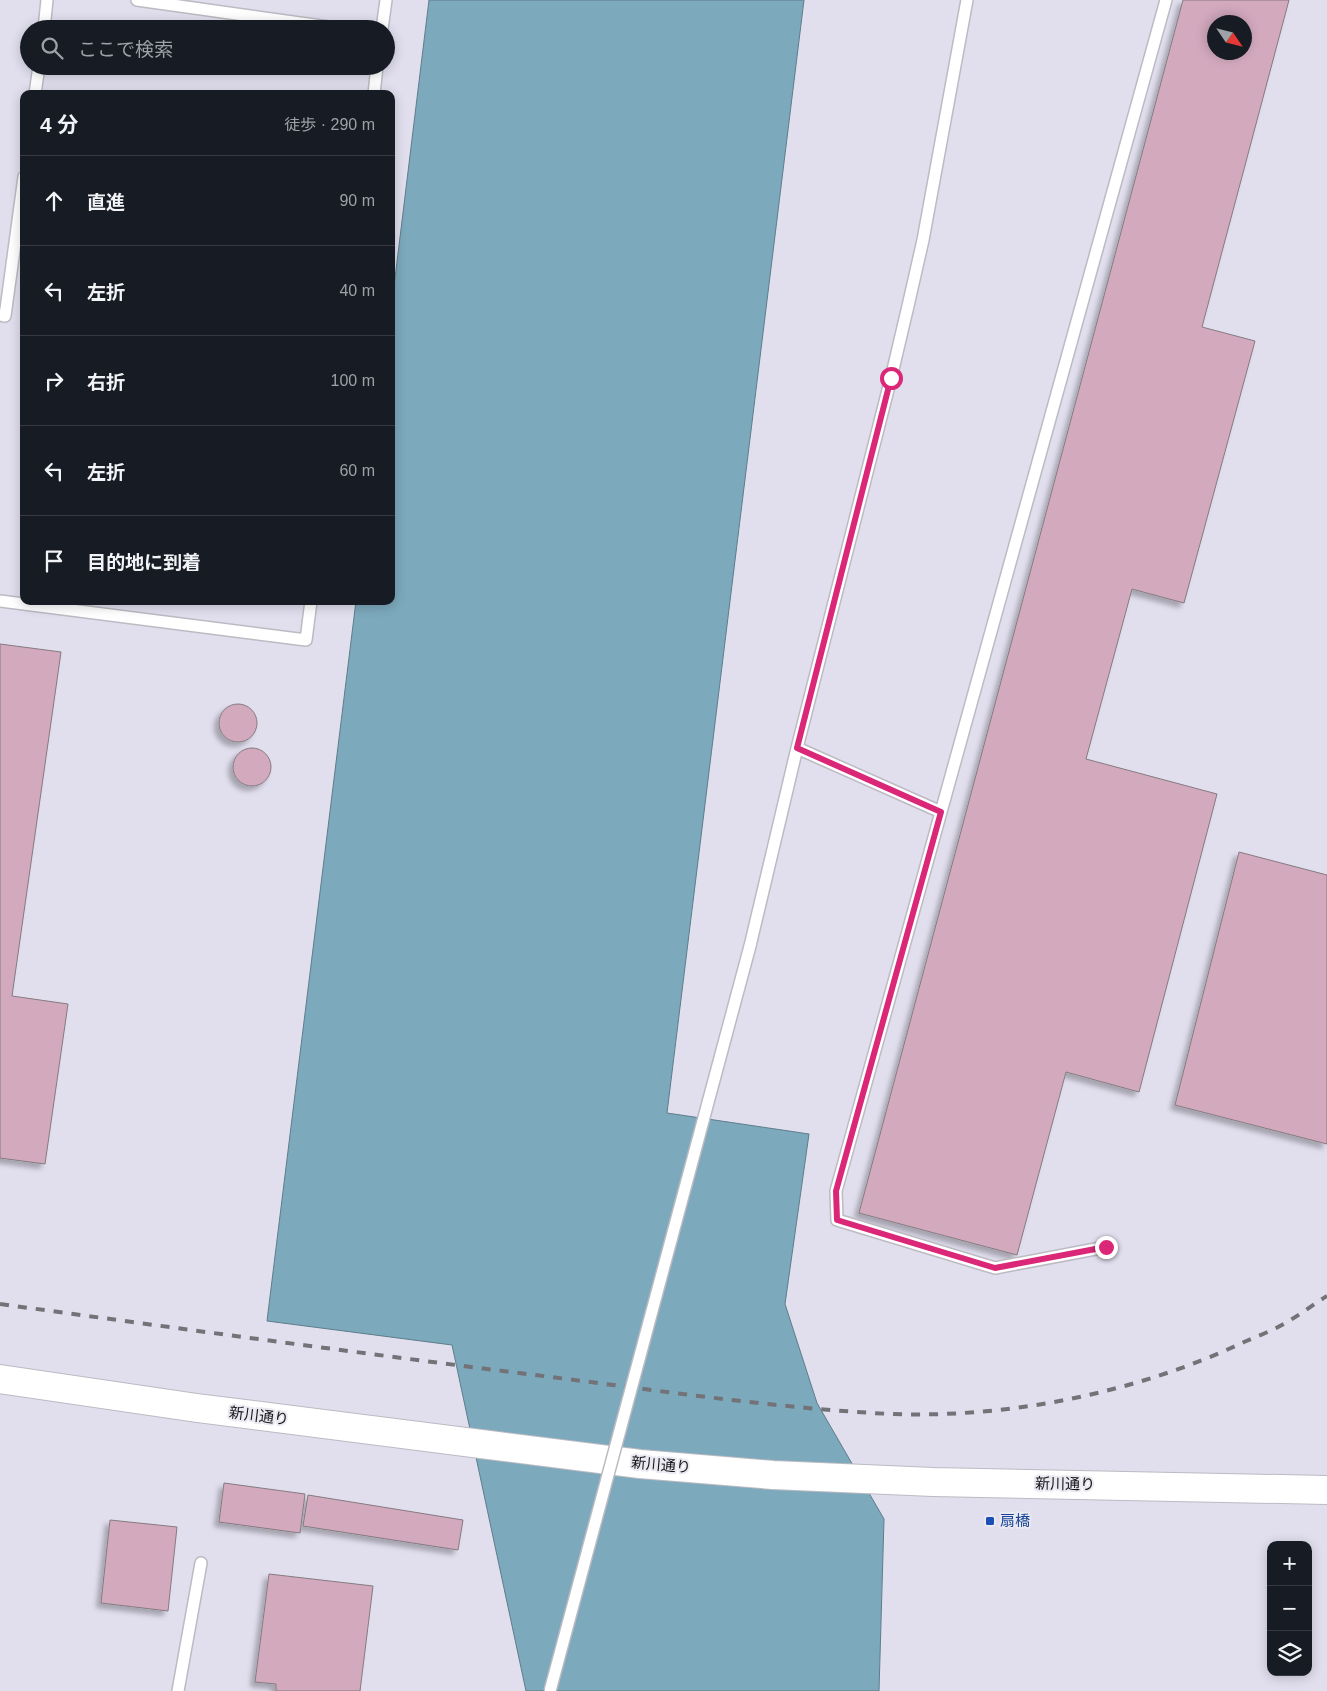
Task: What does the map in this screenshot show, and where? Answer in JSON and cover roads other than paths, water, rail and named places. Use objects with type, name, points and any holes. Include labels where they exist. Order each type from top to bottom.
[{"type":"main road","name":"新川通り","points":[[0,1379],[197,1408],[640,1464],[773,1475],[870,1479],[1327,1490]]},
{"type":"lane","points":[[45,20],[47,0]]},
{"type":"lane","points":[[137,0],[279,20]]},
{"type":"lane","points":[[383,20],[386,0]]},
{"type":"lane","points":[[550,1691],[750,946],[797,748],[891,378],[923,240],[967,0]]},
{"type":"lane","points":[[1106,1247],[995,1268],[837,1220],[836,1191],[1166,0]]},
{"type":"lane","points":[[35,90],[37,75]]},
{"type":"lane","points":[[375,90],[377,75]]},
{"type":"lane","points":[[0,315],[5,316],[20,207]]},
{"type":"lane","points":[[0,601],[20,604]]},
{"type":"lane","points":[[31,605],[306,640],[310,605]]},
{"type":"lane","points":[[797,748],[941,812]]},
{"type":"lane","points":[[178,1691],[201,1563]]},
{"type":"water","points":[[429,0],[804,0],[667,1113],[809,1134],[785,1304],[817,1403],[884,1519],[879,1691],[526,1691],[452,1345],[267,1321],[356,605],[395,605],[395,278]]},
{"type":"railway","points":[[0,1304],[329,1349],[700,1396],[830,1410],[920,1414],[967,1413],[1015,1408],[1110,1390],[1156,1377],[1201,1361],[1282,1325],[1327,1296]]},
{"type":"place","name":"扇橋","points":[[990,1521]]}]
